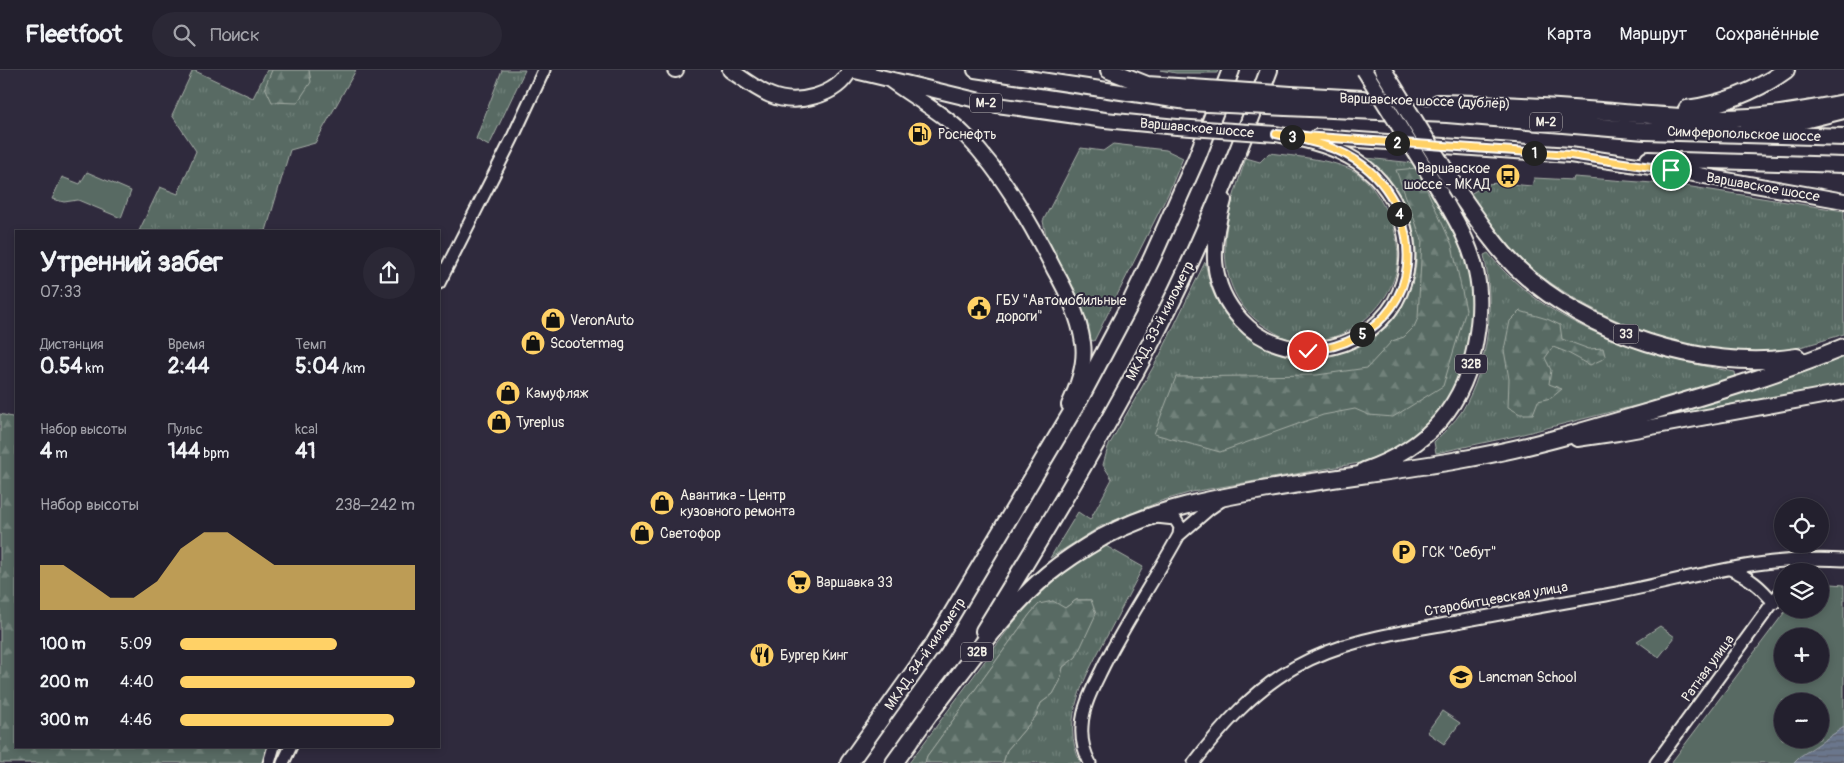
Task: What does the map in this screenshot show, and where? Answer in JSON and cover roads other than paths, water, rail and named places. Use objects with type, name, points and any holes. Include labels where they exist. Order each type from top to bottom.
[{"type":"highway","points":[[1109,70],[1147,85],[1189,95]]},
{"type":"highway","points":[[1050,450],[1104,354],[1152,258],[1197,157],[1231,70]]},
{"type":"highway","name":"МКАД, 33-й километр","points":[[933,709],[964,663],[1026,561],[1110,418],[1161,322],[1208,221],[1269,70]]},
{"type":"highway","name":"33","points":[[1383,70],[1459,193],[1502,252],[1533,281],[1569,306],[1614,330],[1636,338],[1692,353],[1740,360],[1778,360],[1844,345]]},
{"type":"highway","points":[[1650,115],[1717,104],[1761,86],[1786,70]]},
{"type":"highway","name":"Варшавское шоссе","points":[[1189,95],[1288,101],[1645,131]]},
{"type":"highway","name":"Варшавское шоссе (дублёр)","points":[[1288,101],[1504,104],[1650,115],[1748,117],[1784,114],[1844,103]]},
{"type":"highway","name":"Симферопольское шоссе","points":[[1645,131],[1844,137]]},
{"type":"highway","name":"33","points":[[1339,477],[1450,462],[1541,443],[1792,367],[1844,345]]},
{"type":"highway","name":"МКАД, 34-й километр","points":[[849,763],[934,644],[1050,450]]},
{"type":"highway","name":"32B","points":[[933,709],[987,639],[1023,598],[1050,572],[1102,538],[1146,517],[1172,508],[1339,477]]},
{"type":"highway","points":[[894,763],[933,709]]},
{"type":"main road","points":[[730,70],[771,95],[784,99],[801,99],[821,94],[835,87],[851,70]]},
{"type":"main road","name":"Варшавское шоссе","points":[[851,70],[997,105],[1068,116],[1177,127],[1570,155],[1671,170],[1844,201]]},
{"type":"main road","name":"Варшавское шоссе","points":[[976,70],[1065,84],[1189,95]]},
{"type":"main road","name":"32B","points":[[1339,477],[1380,464],[1395,457],[1425,436],[1452,406],[1468,372],[1475,350],[1480,310],[1476,272],[1471,252],[1463,234],[1440,192],[1364,70]]},
{"type":"main road","points":[[890,80],[925,102],[950,121],[967,137],[1001,178],[1043,246],[1074,307],[1080,326],[1083,360],[1075,393],[1050,450]]},
{"type":"main road","points":[[1065,84],[1147,85]]},
{"type":"main road","name":"Варшавское шоссе","points":[[1645,131],[1792,124],[1844,111]]},
{"type":"main road","points":[[1247,126],[1220,215],[1214,243],[1214,262],[1224,297],[1245,325],[1260,336],[1275,343],[1292,349],[1308,351],[1339,346],[1370,329],[1395,302],[1403,285],[1408,266],[1408,247],[1404,227],[1390,195],[1366,167],[1349,156],[1329,147],[1276,134]]},
{"type":"main road","name":"Симферопольское шоссе","points":[[1570,155],[1844,165]]},
{"type":"main road","points":[[1541,443],[1618,433],[1844,392]]},
{"type":"street","points":[[440,281],[512,139],[544,70]]},
{"type":"street","points":[[1682,116],[1736,128],[1787,136]]},
{"type":"street","points":[[1090,763],[1082,742],[1085,710],[1092,690],[1123,628],[1179,535],[1209,509],[1229,496]]},
{"type":"street","points":[[1146,517],[1175,519],[1180,527],[1179,535]]},
{"type":"street","points":[[1800,563],[1803,558]]},
{"type":"street","name":"Старобитцевская улица","points":[[1194,763],[1224,726],[1249,702],[1294,668],[1320,655],[1380,636],[1608,594],[1767,561],[1803,558],[1844,560]]},
{"type":"street","points":[[1730,569],[1759,585],[1774,603]]},
{"type":"street","name":"Ратная улица","points":[[1656,763],[1774,603]]},
{"type":"street","points":[[269,763],[273,748]]},
{"type":"street","points":[[283,763],[290,748]]},
{"type":"water","points":[[1844,727],[1844,763],[1793,763],[1812,748],[1829,748],[1829,737]]},
{"type":"place","name":"Роснефть","points":[[920,134]]},
{"type":"place","name":"Варшавское шоссе - МКАД","points":[[1508,176]]},
{"type":"place","name":"ГБУ \"Автомобильные дороги\"","points":[[979,308]]},
{"type":"place","name":"VeronAuto","points":[[553,320]]},
{"type":"place","name":"Scootermag","points":[[533,343]]},
{"type":"place","name":"Камуфляж","points":[[508,393]]},
{"type":"place","name":"Tyreplus","points":[[499,422]]},
{"type":"place","name":"Авантика - Центр кузовного ремонта","points":[[662,503]]},
{"type":"place","name":"Светофор","points":[[642,533]]},
{"type":"place","name":"ГСК \"Себут\"","points":[[1404,552]]},
{"type":"place","name":"Варшавка 33","points":[[799,582]]},
{"type":"place","name":"Бургер Кинг","points":[[762,655]]},
{"type":"place","name":"Lancman School","points":[[1461,677]]}]
